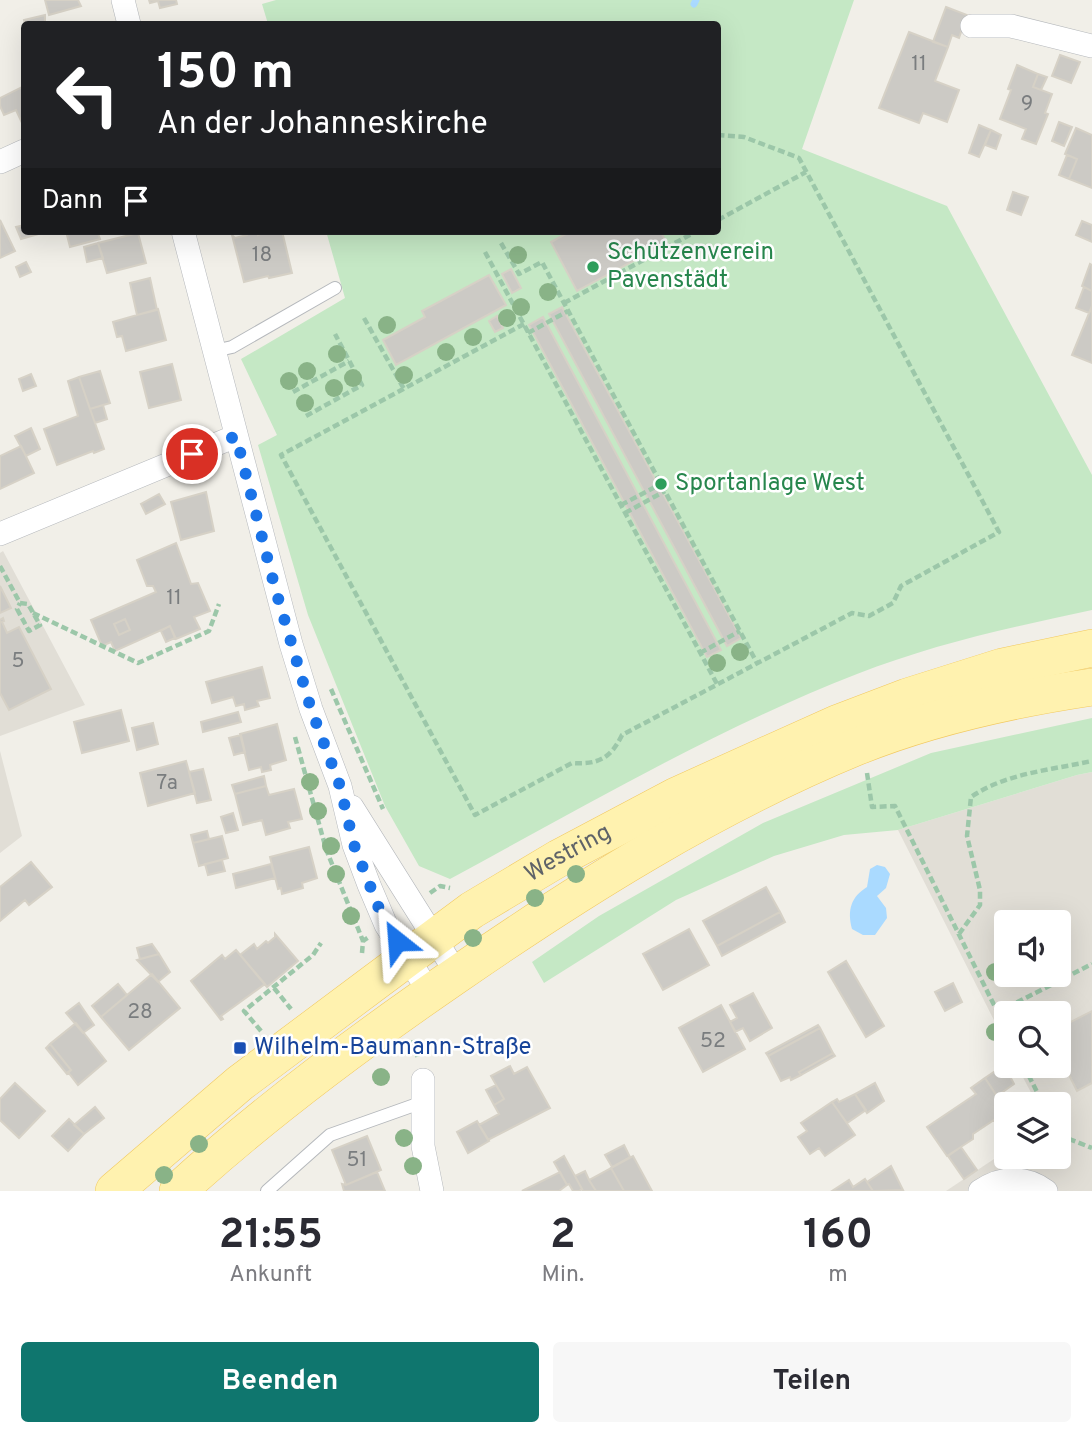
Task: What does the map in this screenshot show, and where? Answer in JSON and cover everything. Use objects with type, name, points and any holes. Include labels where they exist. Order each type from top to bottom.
[{"type":"main road","name":"Westring","points":[[114,1191],[240,1083],[472,910],[559,858],[676,796],[836,724],[907,697],[1002,667],[1092,648]]},
{"type":"main road","name":"Westring","points":[[178,1191],[260,1121],[398,1014],[579,892],[691,827],[844,752],[919,726],[1013,700],[1092,687]]},
{"type":"street","points":[[123,0],[129,21]]},
{"type":"street","points":[[972,26],[1011,26],[1092,46]]},
{"type":"street","points":[[0,162],[21,152]]},
{"type":"street","points":[[184,235],[291,644],[311,709],[340,786],[421,948],[444,983]]},
{"type":"street","points":[[0,534],[236,436]]},
{"type":"street","points":[[340,786],[354,845],[386,925],[421,948],[444,983]]},
{"type":"street","points":[[423,1091],[423,1146],[432,1191]]},
{"type":"street","points":[[980,1191],[1001,1180],[1013,1179],[1033,1181],[1046,1191]]},
{"type":"lane","points":[[214,351],[232,347],[335,288]]},
{"type":"lane","points":[[267,1191],[330,1135],[423,1091]]},
{"type":"path","points":[[524,324],[281,455],[475,815],[572,763],[590,764],[614,751],[622,734],[852,612],[869,616],[893,603],[901,586],[999,532],[799,158],[744,137],[721,135]]},
{"type":"path","points":[[721,218],[806,172]]},
{"type":"path","points":[[564,303],[690,235]]},
{"type":"path","points":[[501,243],[519,274],[542,262],[757,663]]},
{"type":"path","points":[[485,252],[717,684]]},
{"type":"path","points":[[528,333],[568,311]]},
{"type":"path","points":[[364,318],[404,389]]},
{"type":"path","points":[[306,416],[362,385],[335,334]]},
{"type":"path","points":[[293,392],[349,360]]},
{"type":"path","points":[[621,505],[661,484]]},
{"type":"path","points":[[625,513],[665,491]]},
{"type":"path","points":[[0,566],[20,603]]},
{"type":"path","points":[[20,603],[28,604],[40,625],[29,631],[17,609],[20,603]]},
{"type":"path","points":[[33,613],[138,663],[209,631],[219,604]]},
{"type":"path","points":[[700,653],[740,631]]},
{"type":"path","points":[[328,683],[384,811]]},
{"type":"path","points":[[959,934],[980,905],[980,890],[967,836],[971,797],[988,786],[1010,778],[1092,761]]},
{"type":"path","points":[[855,777],[879,767]]},
{"type":"path","points":[[867,772],[872,807],[895,806],[994,1004]]},
{"type":"path","points":[[432,883],[459,889]]},
{"type":"path","points":[[430,893],[440,886]]},
{"type":"path","points":[[361,965],[363,941],[375,933]]},
{"type":"path","points":[[266,1037],[244,1011],[313,955],[321,943]]},
{"type":"path","points":[[1020,1001],[1092,964]]},
{"type":"path","points":[[274,988],[295,1015]]},
{"type":"path","points":[[1071,1140],[1092,1148]]},
{"type":"shaded area","points":[[3,551],[85,705],[0,736],[0,553]]},
{"type":"shaded area","points":[[0,751],[22,836],[0,853]]},
{"type":"shaded area","points":[[1092,772],[1092,1191],[946,1191],[994,1159],[994,1169],[1071,1169],[1071,1092],[1031,1092],[1023,1078],[1071,1078],[1071,1001],[994,1001],[994,1020],[898,830]]},
{"type":"green space","name":"Sportanlage West","points":[[276,0],[854,0],[802,149],[947,206],[1092,475],[1092,610],[944,645],[857,674],[701,744],[450,879],[419,866],[385,806],[308,615],[258,445],[277,435],[241,359],[345,298],[327,235],[721,235],[721,21],[267,21],[262,4]]},
{"type":"green space","points":[[1092,718],[1092,772],[898,830],[844,835],[774,856],[676,900],[544,983],[532,962],[599,916],[763,823],[931,753]]},
{"type":"water","points":[[877,865],[885,867],[890,874],[886,888],[877,896],[886,908],[887,918],[875,935],[863,935],[852,929],[850,910],[857,895],[867,887],[870,869]]},
{"type":"building","points":[[45,0],[78,0],[81,6],[49,15]]},
{"type":"building","points":[[149,0],[176,0],[177,4],[160,8],[158,1],[150,3]]},
{"type":"building","points":[[946,7],[967,15],[959,38],[952,35],[948,47],[933,42]]},
{"type":"building","points":[[45,15],[45,21],[24,20]]},
{"type":"building","points":[[909,32],[948,47],[935,81],[959,90],[947,122],[923,113],[919,123],[879,108]]},
{"type":"building","points":[[1060,55],[1080,62],[1071,83],[1052,76]]},
{"type":"building","points":[[1017,65],[1038,74],[1033,87],[1052,94],[1045,113],[1048,114],[1036,144],[1022,139],[1026,129],[1000,119]]},
{"type":"building","points":[[1038,74],[1047,77],[1041,90],[1033,87]]},
{"type":"building","points":[[21,88],[21,121],[16,110],[4,115],[0,98]]},
{"type":"building","points":[[1059,122],[1072,127],[1064,146],[1052,141]]},
{"type":"building","points":[[979,125],[991,130],[979,157],[969,153]]},
{"type":"building","points":[[1076,128],[1092,135],[1092,188],[1069,179],[1077,159],[1065,154]]},
{"type":"building","points":[[991,130],[1001,135],[996,149],[985,145]]},
{"type":"building","points":[[1067,155],[1077,159],[1069,179],[1059,175]]},
{"type":"building","points":[[1013,192],[1028,197],[1021,215],[1007,210]]},
{"type":"building","points":[[0,220],[15,251],[0,258]]},
{"type":"building","points":[[1082,221],[1092,225],[1092,242],[1076,235]]},
{"type":"building","points":[[21,226],[21,235],[35,235],[21,239],[16,227]]},
{"type":"building","points":[[67,235],[98,235],[100,239],[70,247]]},
{"type":"building","points":[[139,235],[146,263],[107,273],[98,243]]},
{"type":"building","points":[[232,235],[235,238],[247,235],[283,235],[292,273],[244,282]]},
{"type":"building","name":"Schützenverein Pavenstädt","points":[[564,235],[662,235],[667,243],[577,291],[551,242]]},
{"type":"building","points":[[98,243],[103,258],[87,262],[84,247]]},
{"type":"building","points":[[26,262],[31,272],[20,277],[16,267]]},
{"type":"building","points":[[1090,264],[1092,265],[1092,291],[1082,286]]},
{"type":"building","points":[[511,269],[521,288],[512,293],[502,274]]},
{"type":"building","points":[[489,275],[506,305],[396,365],[383,340],[425,317],[422,311]]},
{"type":"building","points":[[150,278],[157,310],[137,315],[130,283]]},
{"type":"building","points":[[1084,287],[1092,291],[1089,313],[1076,308]]},
{"type":"building","points":[[1092,306],[1092,363],[1072,355]]},
{"type":"building","points":[[562,307],[741,638],[727,646],[549,314]]},
{"type":"building","points":[[158,309],[166,340],[126,351],[122,336],[117,337],[113,322]]},
{"type":"building","points":[[497,316],[503,328],[495,332],[489,321]]},
{"type":"building","points":[[543,317],[721,650],[707,657],[529,325]]},
{"type":"building","points":[[172,364],[181,400],[149,408],[140,372]]},
{"type":"building","points":[[100,371],[110,403],[90,409],[79,377]]},
{"type":"building","points":[[31,374],[36,386],[23,391],[19,379]]},
{"type":"building","points":[[79,377],[104,449],[57,465],[44,429],[78,416],[68,381]]},
{"type":"building","points":[[103,405],[107,419],[95,423],[90,409]]},
{"type":"building","points":[[31,428],[40,449],[26,456],[15,436]]},
{"type":"building","points":[[21,446],[34,473],[0,489],[0,456]]},
{"type":"building","points":[[206,492],[214,531],[181,540],[171,502]]},
{"type":"building","points":[[159,494],[165,504],[146,514],[141,504]]},
{"type":"building","points":[[176,543],[191,584],[198,583],[210,611],[194,617],[200,629],[176,639],[170,626],[115,651],[111,642],[102,646],[91,620],[156,592],[153,586],[147,586],[137,560]]},
{"type":"building","points":[[0,586],[11,608],[0,613]]},
{"type":"building","points":[[3,618],[7,633],[19,627],[51,689],[9,710],[0,693],[0,620]]},
{"type":"building","points":[[125,619],[130,630],[119,635],[114,624]]},
{"type":"building","points":[[170,626],[175,638],[166,642],[161,631]]},
{"type":"building","points":[[262,667],[270,698],[257,701],[259,706],[245,710],[244,704],[236,706],[233,697],[212,703],[206,682]]},
{"type":"building","points":[[121,710],[129,741],[82,753],[74,722]]},
{"type":"building","points":[[238,712],[241,722],[203,732],[201,722]]},
{"type":"building","points":[[153,723],[158,744],[137,750],[132,728]]},
{"type":"building","points":[[277,724],[286,760],[270,765],[271,770],[262,772],[261,767],[249,770],[240,734]]},
{"type":"building","points":[[241,735],[245,752],[234,755],[229,738]]},
{"type":"building","points":[[186,761],[195,793],[148,806],[140,773]]},
{"type":"building","points":[[203,769],[211,800],[197,803],[189,772]]},
{"type":"building","points":[[264,776],[266,786],[235,794],[232,785]]},
{"type":"building","points":[[266,786],[269,795],[294,789],[302,819],[288,822],[290,828],[266,835],[262,820],[243,825],[235,794]]},
{"type":"building","points":[[233,813],[238,830],[226,833],[221,817]]},
{"type":"building","points":[[207,831],[209,839],[193,843],[191,835]]},
{"type":"building","points":[[222,836],[228,858],[199,866],[193,843]]},
{"type":"building","points":[[309,847],[317,878],[302,883],[303,888],[282,894],[281,888],[278,889],[270,857]]},
{"type":"building","points":[[222,860],[225,871],[208,875],[205,864]]},
{"type":"building","points":[[31,862],[52,887],[29,905],[25,900],[0,921],[0,887]]},
{"type":"building","points":[[271,864],[275,878],[236,888],[233,874]]},
{"type":"building","points":[[766,887],[780,912],[717,946],[703,921]]},
{"type":"building","points":[[780,912],[785,922],[722,956],[717,946]]},
{"type":"building","points":[[689,929],[709,965],[663,990],[643,954]]},
{"type":"building","points":[[275,934],[298,961],[267,987],[240,955],[254,944],[257,949],[266,941],[268,943]]},
{"type":"building","points":[[152,944],[159,954],[140,959],[137,948]]},
{"type":"building","points":[[236,950],[265,984],[221,1016],[221,1020],[191,981],[222,955],[225,959]]},
{"type":"building","points":[[159,954],[170,972],[158,982],[137,960]]},
{"type":"building","points":[[846,961],[884,1026],[866,1037],[828,972]]},
{"type":"building","points":[[152,974],[180,1008],[129,1050],[101,1017]]},
{"type":"building","points":[[953,983],[962,1002],[945,1011],[935,992]]},
{"type":"building","points":[[118,984],[127,995],[101,1017],[92,1006]]},
{"type":"building","points":[[753,993],[772,1028],[750,1041],[743,1028],[735,1032],[730,1022],[737,1018],[730,1005]]},
{"type":"building","points":[[79,1003],[94,1025],[83,1033],[66,1013]]},
{"type":"building","points":[[721,1005],[745,1049],[703,1072],[679,1028]]},
{"type":"building","points":[[1092,1011],[1092,1083],[1077,1091],[1070,1078],[1071,1022]]},
{"type":"building","points":[[76,1023],[106,1061],[78,1085],[68,1072],[71,1070],[50,1044]]},
{"type":"building","points":[[818,1025],[820,1028],[768,1056],[766,1053]]},
{"type":"building","points":[[820,1028],[833,1053],[799,1072],[801,1075],[781,1081],[768,1056]]},
{"type":"building","points":[[50,1044],[71,1070],[67,1074],[46,1048]]},
{"type":"building","points":[[833,1053],[835,1056],[801,1075],[799,1072]]},
{"type":"building","points":[[510,1066],[514,1074],[527,1067],[550,1108],[488,1140],[479,1125],[499,1114],[494,1105],[504,1099],[491,1076]]},
{"type":"building","points":[[994,1072],[994,1078],[1011,1078],[1014,1084],[1003,1092],[994,1092],[985,1078]]},
{"type":"building","points":[[985,1078],[994,1092],[994,1120],[973,1134],[973,1139],[947,1156],[927,1127],[976,1094],[971,1088]]},
{"type":"building","points":[[15,1083],[45,1111],[19,1138],[0,1120],[0,1099]]},
{"type":"building","points":[[875,1083],[884,1101],[867,1113],[855,1094]]},
{"type":"building","points":[[496,1085],[504,1099],[494,1105],[486,1090]]},
{"type":"building","points":[[855,1094],[866,1110],[847,1123],[832,1102],[837,1099],[839,1102]]},
{"type":"building","points":[[832,1102],[855,1135],[825,1156],[819,1148],[810,1154],[798,1137],[807,1131],[801,1123]]},
{"type":"building","points":[[95,1107],[104,1118],[84,1134],[74,1125]]},
{"type":"building","points":[[69,1119],[84,1134],[68,1151],[52,1136]]},
{"type":"building","points":[[477,1121],[489,1141],[468,1153],[457,1132]]},
{"type":"building","points":[[367,1136],[381,1170],[346,1185],[332,1150]]},
{"type":"building","points":[[624,1145],[630,1157],[612,1167],[605,1155]]},
{"type":"building","points":[[961,1147],[977,1170],[964,1179],[948,1156]]},
{"type":"building","points":[[564,1156],[582,1189],[579,1191],[573,1191],[569,1184],[567,1185],[554,1162]]},
{"type":"building","points":[[633,1156],[652,1191],[624,1191],[611,1168]]},
{"type":"building","points":[[891,1166],[903,1190],[873,1191],[867,1182]]},
{"type":"building","points":[[611,1168],[624,1191],[596,1191],[589,1180]]},
{"type":"building","points":[[585,1171],[596,1191],[583,1191],[575,1176]]},
{"type":"building","points":[[377,1172],[385,1191],[344,1191],[342,1184],[346,1185]]},
{"type":"building","points":[[560,1172],[567,1185],[559,1191],[522,1191]]},
{"type":"building","points":[[865,1179],[873,1191],[832,1191],[849,1180],[853,1187]]},
{"type":"waterway","points":[[694,4],[696,0]]},
{"type":"place","name":"Schützenverein Pavenstädt","points":[[593,267]]},
{"type":"place","name":"Sportanlage West","points":[[661,484]]},
{"type":"place","name":"Wilhelm-Baumann-Straße","points":[[240,1048]]},
{"type":"route","points":[[192,454],[236,436],[291,644],[311,709],[340,786],[354,845],[386,925],[397,941]]}]
